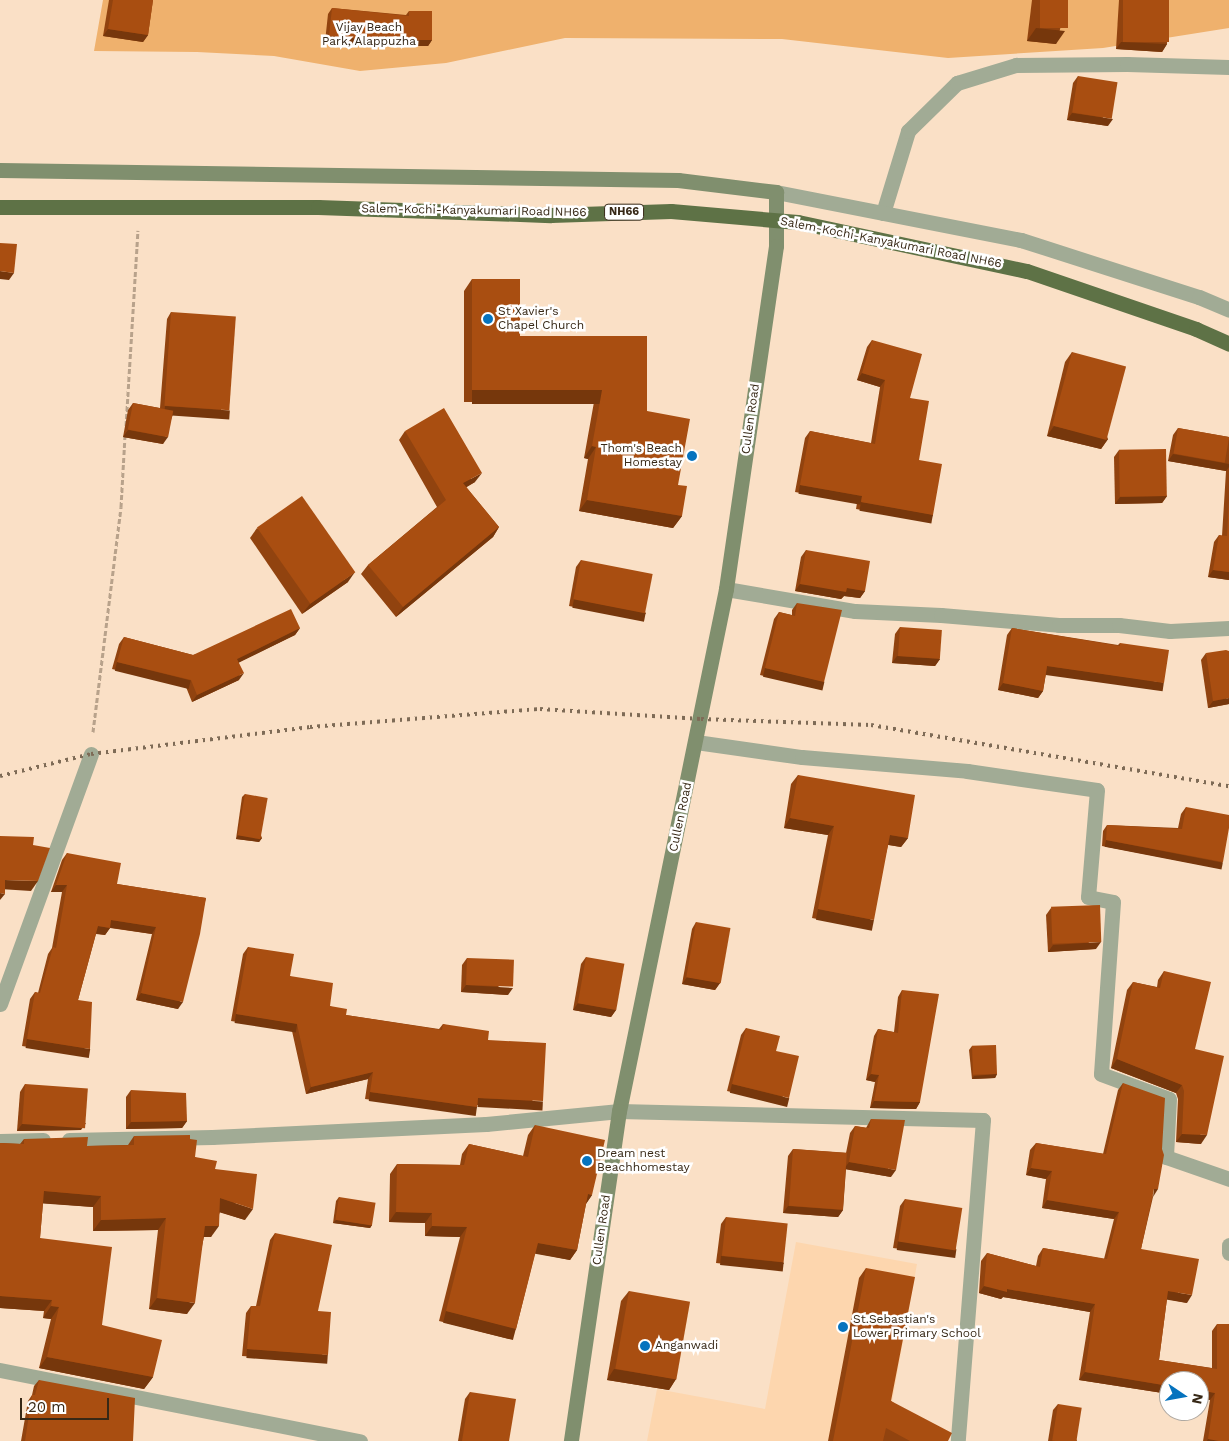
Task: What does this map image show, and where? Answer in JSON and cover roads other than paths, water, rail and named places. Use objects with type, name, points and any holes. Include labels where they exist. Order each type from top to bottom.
[{"type":"highway","name":"Salem-Kochi-Kanyakumari Road NH66","points":[[0,207],[318,207],[551,215],[671,211],[798,222],[1027,270],[1196,329],[1229,344]]},
{"type":"main road","points":[[0,170],[678,180],[776,192]]},
{"type":"main road","name":"Cullen Road","points":[[571,1441],[619,1111],[726,589],[776,246],[776,192]]},
{"type":"street","points":[[883,213],[908,131],[957,84],[1016,65],[1127,64],[1229,67]]},
{"type":"street","points":[[776,192],[1022,240],[1199,297],[1229,310]]},
{"type":"street","points":[[726,589],[855,611],[941,615],[1059,625],[1119,625],[1170,630],[1229,628]]},
{"type":"street","points":[[696,742],[802,757],[967,770],[1097,790],[1088,897],[1113,902],[1101,1074],[1169,1099],[1166,1157],[1229,1180]]},
{"type":"street","points":[[0,1004],[91,754]]},
{"type":"street","points":[[0,1141],[212,1137],[486,1124],[619,1111],[984,1120],[958,1441]]},
{"type":"street","points":[[1229,1245],[1229,1253]]},
{"type":"street","points":[[0,1370],[360,1441]]},
{"type":"railway","points":[[0,776],[91,754],[310,727],[540,709],[701,719],[871,725],[1229,786]]},
{"type":"place","name":"St Xavier's Chapel Church","points":[[488,319]]},
{"type":"place","name":"Thom's Beach Homestay","points":[[692,456]]},
{"type":"place","name":"Dream nest Beachhomestay","points":[[587,1161]]},
{"type":"place","name":"St.Sebastian's Lower Primary School","points":[[843,1327]]},
{"type":"place","name":"Anganwadi","points":[[645,1346]]},
{"type":"park label","name":"Vijay Beach Park, Alappuzha","points":[[369,35]]}]
